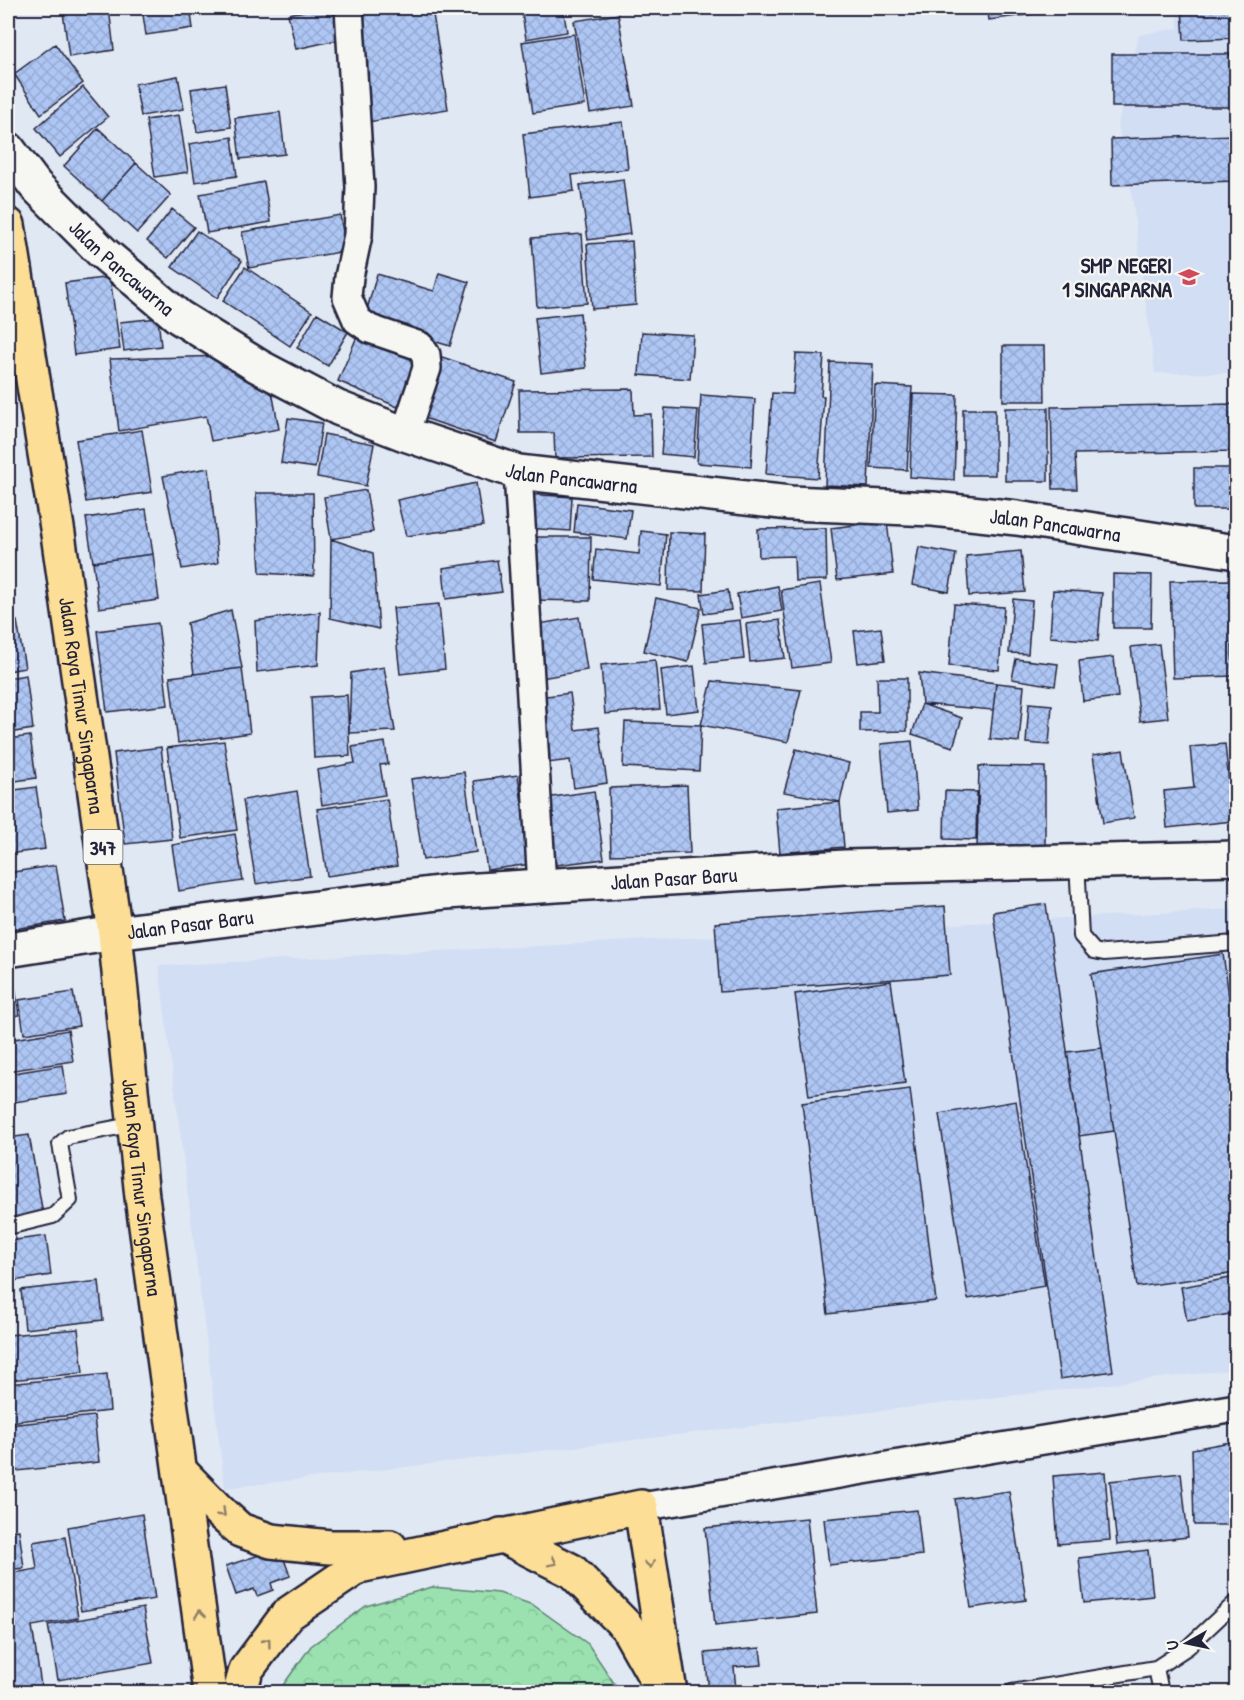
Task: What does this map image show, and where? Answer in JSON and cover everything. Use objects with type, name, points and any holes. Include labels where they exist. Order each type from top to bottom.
[{"type":"main road","name":"Jalan Pancawarna","points":[[8,149],[35,185],[102,252],[179,317],[258,366],[338,408],[405,434],[518,472],[789,502],[933,509],[1007,517],[1236,552]]},
{"type":"main road","name":"Jalan Raya Timur Singaparna","points":[[8,225],[58,534],[115,933],[142,1197],[210,1692]]},
{"type":"main road","name":"Jalan Pasar Baru","points":[[8,950],[115,933],[446,892],[845,867],[1236,858]]},
{"type":"main road","points":[[181,1472],[240,1530],[271,1541],[330,1547],[443,1547]]},
{"type":"main road","points":[[240,1692],[246,1670],[288,1614],[359,1566],[641,1507],[670,1692]]},
{"type":"main road","points":[[501,1535],[572,1571],[627,1627],[664,1692]]},
{"type":"street","points":[[349,8],[360,187],[358,235],[347,297],[357,320],[370,329],[420,346],[426,354],[427,368],[405,434]]},
{"type":"street","points":[[518,472],[542,886]]},
{"type":"street","points":[[641,1507],[1236,1408]]},
{"type":"lane","points":[[1077,861],[1082,936],[1094,951],[1236,943]]},
{"type":"lane","points":[[8,1227],[53,1216],[70,1200],[60,1144],[68,1137],[135,1124]]},
{"type":"lane","points":[[1012,1692],[1156,1668],[1188,1647],[1236,1602]]},
{"type":"lane","points":[[1156,1668],[1161,1692]]},
{"type":"shaded area","name":"SMP NEGERI 1 SINGAPARNA","points":[[1177,8],[1236,8],[1236,373],[1155,373],[1130,181],[1118,124],[1139,35],[1178,28]]},
{"type":"shaded area","points":[[1236,909],[1236,1369],[225,1488],[159,966]]},
{"type":"green space","points":[[432,1587],[499,1593],[533,1605],[588,1644],[620,1692],[279,1692],[311,1646],[366,1606]]},
{"type":"building","points":[[109,8],[114,50],[69,57],[63,12]]},
{"type":"building","points":[[142,8],[190,8],[193,28],[146,35]]},
{"type":"building","points":[[319,8],[335,8],[342,39],[296,49],[288,14]]},
{"type":"building","points":[[350,8],[432,8],[448,109],[368,122]]},
{"type":"building","points":[[521,8],[563,8],[567,32],[526,39]]},
{"type":"building","points":[[987,8],[1032,8],[1033,14],[989,20]]},
{"type":"building","points":[[1182,8],[1236,8],[1236,38],[1184,40]]},
{"type":"building","points":[[618,14],[634,106],[590,113],[574,21]]},
{"type":"building","points":[[574,34],[585,105],[533,113],[522,42]]},
{"type":"building","points":[[55,44],[83,83],[41,114],[14,74]]},
{"type":"building","points":[[1112,54],[1236,54],[1236,107],[1112,107]]},
{"type":"building","points":[[178,76],[184,109],[141,116],[135,84]]},
{"type":"building","points":[[225,84],[231,127],[197,132],[191,89]]},
{"type":"building","points":[[83,87],[108,117],[60,157],[36,128]]},
{"type":"building","points":[[280,112],[285,154],[240,159],[235,118]]},
{"type":"building","points":[[179,115],[188,172],[155,177],[146,120]]},
{"type":"building","points":[[623,122],[628,169],[572,175],[574,191],[530,197],[523,134]]},
{"type":"building","points":[[98,128],[136,163],[102,201],[64,166]]},
{"type":"building","points":[[1236,135],[1236,181],[1112,185],[1111,139]]},
{"type":"building","points":[[232,137],[237,176],[195,182],[189,144]]},
{"type":"building","points":[[136,163],[171,195],[137,233],[102,201]]},
{"type":"building","points":[[623,179],[630,234],[588,240],[580,185]]},
{"type":"building","points":[[264,182],[271,222],[207,233],[200,194]]},
{"type":"building","points":[[172,209],[194,227],[168,258],[147,241]]},
{"type":"building","points":[[340,215],[346,251],[249,268],[242,232]]},
{"type":"building","points":[[197,231],[242,261],[217,298],[172,267]]},
{"type":"building","points":[[582,234],[587,303],[537,307],[532,238]]},
{"type":"building","points":[[632,241],[636,305],[592,309],[587,244]]},
{"type":"building","points":[[245,267],[312,312],[290,346],[223,301]]},
{"type":"building","points":[[439,273],[469,282],[450,346],[364,320],[377,274],[434,291]]},
{"type":"building","points":[[110,277],[120,349],[74,355],[65,283]]},
{"type":"building","points":[[317,313],[348,332],[328,366],[297,348]]},
{"type":"building","points":[[580,313],[586,368],[541,373],[535,318]]},
{"type":"building","points":[[158,318],[161,346],[124,351],[120,322]]},
{"type":"building","points":[[359,332],[421,359],[400,408],[338,381]]},
{"type":"building","points":[[642,332],[693,335],[690,379],[639,375]]},
{"type":"building","points":[[1003,346],[1044,346],[1045,401],[1003,401]]},
{"type":"building","points":[[796,354],[824,355],[821,396],[824,396],[818,478],[766,474],[772,393],[793,394]]},
{"type":"building","points":[[228,356],[271,386],[279,429],[211,441],[206,416],[119,431],[110,359]]},
{"type":"building","points":[[439,356],[516,382],[496,442],[418,416]]},
{"type":"building","points":[[830,362],[873,364],[868,487],[825,485]]},
{"type":"building","points":[[875,385],[912,387],[907,470],[871,468]]},
{"type":"building","points":[[633,389],[634,415],[651,414],[652,457],[555,458],[554,433],[520,433],[519,390]]},
{"type":"building","points":[[913,394],[957,395],[954,480],[910,477]]},
{"type":"building","points":[[701,395],[755,399],[751,467],[697,463]]},
{"type":"building","points":[[1236,404],[1236,451],[1075,454],[1077,489],[1053,489],[1051,407]]},
{"type":"building","points":[[665,408],[698,410],[694,457],[661,454]]},
{"type":"building","points":[[1005,408],[1048,408],[1048,481],[1005,481]]},
{"type":"building","points":[[963,409],[995,409],[995,475],[963,475]]},
{"type":"building","points":[[288,418],[322,423],[315,468],[281,463]]},
{"type":"building","points":[[142,430],[152,492],[86,502],[76,440]]},
{"type":"building","points":[[324,434],[374,444],[366,486],[317,477]]},
{"type":"building","points":[[209,468],[218,563],[182,569],[163,476]]},
{"type":"building","points":[[1194,468],[1236,468],[1236,509],[1194,509]]},
{"type":"building","points":[[476,483],[483,526],[406,536],[397,500]]},
{"type":"building","points":[[366,490],[373,532],[331,539],[324,497]]},
{"type":"building","points":[[256,493],[313,493],[314,576],[260,573]]},
{"type":"building","points":[[527,494],[572,497],[570,531],[525,528]]},
{"type":"building","points":[[577,503],[631,510],[627,539],[574,532]]},
{"type":"building","points":[[146,509],[153,554],[93,562],[86,518]]},
{"type":"building","points":[[887,521],[893,574],[837,580],[831,528]]},
{"type":"building","points":[[826,528],[827,580],[795,581],[794,556],[759,557],[758,529]]},
{"type":"building","points":[[641,531],[666,534],[661,586],[593,579],[596,549],[639,554]]},
{"type":"building","points":[[669,532],[705,534],[703,591],[668,590]]},
{"type":"building","points":[[529,537],[591,537],[590,601],[529,600]]},
{"type":"building","points":[[331,539],[373,553],[379,629],[330,618]]},
{"type":"building","points":[[919,547],[956,554],[949,592],[912,585]]},
{"type":"building","points":[[1021,551],[1025,592],[969,596],[966,556]]},
{"type":"building","points":[[153,554],[159,600],[99,608],[93,562]]},
{"type":"building","points":[[497,560],[502,592],[446,599],[443,568]]},
{"type":"building","points":[[8,566],[12,602],[8,603]]},
{"type":"building","points":[[1113,574],[1152,575],[1151,628],[1113,628]]},
{"type":"building","points":[[1230,580],[1233,676],[1173,678],[1170,581]]},
{"type":"building","points":[[820,584],[831,663],[792,668],[781,590]]},
{"type":"building","points":[[778,586],[782,611],[741,618],[737,594]]},
{"type":"building","points":[[728,590],[731,610],[704,614],[701,594]]},
{"type":"building","points":[[1053,590],[1102,593],[1098,641],[1050,637]]},
{"type":"building","points":[[656,598],[701,608],[688,662],[644,651]]},
{"type":"building","points":[[1013,599],[1032,601],[1028,654],[1009,653]]},
{"type":"building","points":[[439,604],[445,669],[400,674],[393,608]]},
{"type":"building","points":[[954,604],[1004,607],[999,670],[949,666]]},
{"type":"building","points":[[231,610],[242,668],[194,674],[187,623]]},
{"type":"building","points":[[320,612],[318,665],[257,672],[255,621]]},
{"type":"building","points":[[579,617],[587,670],[542,678],[533,625]]},
{"type":"building","points":[[740,620],[744,659],[706,663],[702,624]]},
{"type":"building","points":[[780,620],[785,658],[750,662],[746,624]]},
{"type":"building","points":[[17,621],[25,668],[8,671],[8,623]]},
{"type":"building","points":[[158,623],[168,705],[107,712],[97,631]]},
{"type":"building","points":[[881,628],[885,660],[858,663],[854,631]]},
{"type":"building","points":[[1159,644],[1168,718],[1140,721],[1131,647]]},
{"type":"building","points":[[1114,657],[1118,697],[1083,701],[1079,661]]},
{"type":"building","points":[[1016,659],[1058,664],[1055,686],[1012,679]]},
{"type":"building","points":[[655,660],[660,709],[605,714],[601,665]]},
{"type":"building","points":[[694,666],[699,710],[666,714],[661,670]]},
{"type":"building","points":[[384,667],[395,731],[349,733],[351,673]]},
{"type":"building","points":[[242,668],[250,733],[178,743],[170,677]]},
{"type":"building","points":[[919,673],[996,683],[993,710],[922,704]]},
{"type":"building","points":[[26,675],[33,729],[8,733],[8,678]]},
{"type":"building","points":[[877,678],[907,678],[907,731],[860,732],[860,712],[878,712]]},
{"type":"building","points":[[712,681],[801,690],[788,742],[701,725]]},
{"type":"building","points":[[996,683],[1024,686],[1019,742],[990,739]]},
{"type":"building","points":[[570,693],[575,730],[599,727],[607,783],[574,788],[570,760],[540,764],[531,698]]},
{"type":"building","points":[[347,695],[350,756],[314,758],[311,697]]},
{"type":"building","points":[[1029,703],[1052,705],[1049,745],[1026,743]]},
{"type":"building","points":[[922,704],[962,718],[953,747],[912,734]]},
{"type":"building","points":[[625,722],[701,725],[699,771],[623,767]]},
{"type":"building","points":[[30,736],[36,778],[8,782],[8,739]]},
{"type":"building","points":[[224,741],[237,830],[180,838],[167,748]]},
{"type":"building","points":[[912,741],[918,810],[887,813],[881,744]]},
{"type":"building","points":[[385,742],[388,764],[380,765],[385,795],[322,805],[317,770],[355,763],[352,747]]},
{"type":"building","points":[[1225,744],[1233,821],[1167,828],[1164,791],[1194,788],[1190,747]]},
{"type":"building","points":[[161,747],[172,839],[125,844],[114,753]]},
{"type":"building","points":[[796,749],[849,763],[840,802],[784,792]]},
{"type":"building","points":[[1123,750],[1134,818],[1103,823],[1093,755]]},
{"type":"building","points":[[979,766],[1045,767],[1045,850],[977,850]]},
{"type":"building","points":[[464,772],[476,852],[423,860],[411,779]]},
{"type":"building","points":[[518,775],[531,864],[487,870],[474,781]]},
{"type":"building","points":[[687,785],[690,853],[611,855],[609,788]]},
{"type":"building","points":[[36,787],[45,849],[8,854],[8,791]]},
{"type":"building","points":[[297,791],[310,876],[256,884],[243,800]]},
{"type":"building","points":[[594,791],[604,859],[548,866],[539,799]]},
{"type":"building","points":[[945,791],[977,792],[976,840],[944,839]]},
{"type":"building","points":[[387,799],[397,866],[327,876],[317,809]]},
{"type":"building","points":[[840,802],[844,847],[780,853],[776,808]]},
{"type":"building","points":[[235,834],[243,881],[179,891],[172,845]]},
{"type":"building","points":[[56,865],[65,921],[8,930],[8,873]]},
{"type":"building","points":[[1046,904],[1113,1371],[1060,1379],[993,912]]},
{"type":"building","points":[[945,906],[950,975],[720,992],[715,923]]},
{"type":"building","points":[[1223,954],[1236,1045],[1236,1273],[1137,1287],[1091,974]]},
{"type":"building","points":[[14,979],[19,1015],[8,1017],[8,980]]},
{"type":"building","points":[[891,981],[905,1083],[809,1096],[795,994]]},
{"type":"building","points":[[73,992],[79,1026],[24,1034],[19,1000]]},
{"type":"building","points":[[68,1030],[73,1061],[8,1071],[8,1040]]},
{"type":"building","points":[[1102,1048],[1114,1131],[1079,1136],[1067,1052]]},
{"type":"building","points":[[63,1065],[67,1094],[8,1103],[8,1074]]},
{"type":"building","points":[[910,1089],[936,1301],[828,1314],[802,1103]]},
{"type":"building","points":[[1016,1101],[1045,1286],[968,1299],[939,1114]]},
{"type":"building","points":[[29,1135],[43,1214],[8,1220],[8,1138]]},
{"type":"building","points":[[46,1236],[51,1275],[13,1281],[8,1241]]},
{"type":"building","points":[[1236,1277],[1236,1313],[1187,1321],[1181,1287]]},
{"type":"building","points":[[99,1281],[103,1320],[25,1329],[21,1290]]},
{"type":"building","points":[[78,1329],[83,1373],[10,1380],[8,1335]]},
{"type":"building","points":[[107,1374],[110,1411],[8,1422],[8,1384]]},
{"type":"building","points":[[94,1416],[99,1462],[8,1472],[8,1425]]},
{"type":"building","points":[[1236,1441],[1236,1525],[1194,1525],[1192,1449]]},
{"type":"building","points":[[1105,1472],[1110,1540],[1058,1544],[1053,1476]]},
{"type":"building","points":[[1181,1473],[1188,1537],[1117,1545],[1110,1481]]},
{"type":"building","points":[[1009,1491],[1026,1600],[971,1608],[955,1499]]},
{"type":"building","points":[[917,1510],[922,1555],[829,1565],[824,1519]]},
{"type":"building","points":[[142,1514],[155,1599],[81,1611],[68,1527]]},
{"type":"building","points":[[807,1518],[817,1614],[715,1625],[705,1528]]},
{"type":"building","points":[[19,1530],[24,1568],[8,1570],[8,1531]]},
{"type":"building","points":[[65,1537],[78,1618],[32,1626],[42,1692],[8,1692],[8,1574],[37,1569],[33,1542]]},
{"type":"building","points":[[280,1548],[290,1576],[271,1583],[273,1590],[257,1596],[254,1589],[236,1595],[226,1566]]},
{"type":"building","points":[[1148,1550],[1153,1596],[1084,1603],[1079,1558]]},
{"type":"building","points":[[143,1608],[153,1663],[58,1680],[48,1625]]},
{"type":"building","points":[[760,1648],[762,1665],[734,1667],[736,1690],[709,1692],[705,1653]]},
{"type":"place","name":"SMP NEGERI 1 SINGAPARNA","points":[[1189,277]]}]
